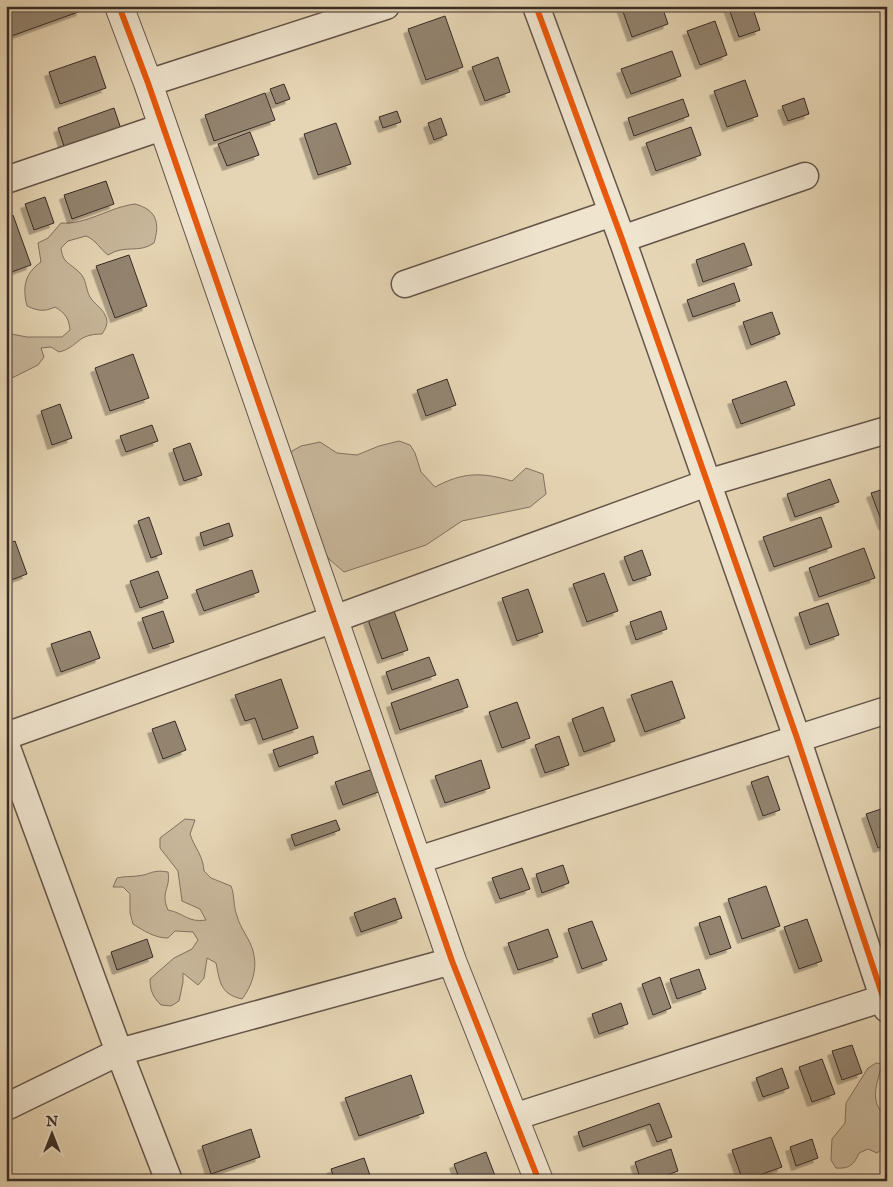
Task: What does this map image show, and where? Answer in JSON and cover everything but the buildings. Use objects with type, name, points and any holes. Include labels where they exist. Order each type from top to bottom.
[{"type":"street","points":[[119,6],[148,83],[452,961],[540,1181]]},
{"type":"street","points":[[148,83],[386,6]]},
{"type":"street","points":[[514,1117],[885,1002],[797,738],[622,239],[536,6]]},
{"type":"street","points":[[6,180],[162,127]]},
{"type":"street","points":[[622,239],[805,176]]},
{"type":"street","points":[[405,284],[612,213]]},
{"type":"street","points":[[6,736],[707,483],[887,430]]},
{"type":"street","points":[[418,860],[887,710]]},
{"type":"street","points":[[6,745],[119,1052],[169,1181]]},
{"type":"street","points":[[6,1107],[119,1052],[452,961]]},
{"type":"shaded area","points":[[135,204],[148,210],[155,218],[157,229],[154,243],[142,248],[120,250],[108,255],[86,236],[68,241],[61,248],[65,260],[82,275],[90,297],[105,315],[107,320],[102,334],[82,338],[66,350],[59,352],[51,347],[41,348],[44,357],[38,365],[6,381],[6,333],[27,337],[62,337],[70,330],[66,316],[55,307],[41,310],[27,306],[26,281],[31,271],[41,262],[38,243],[48,238],[61,223],[89,219]]},
{"type":"shaded area","points":[[399,441],[410,445],[415,453],[421,472],[435,487],[455,478],[473,475],[491,476],[512,481],[526,468],[543,474],[546,494],[530,507],[462,521],[426,545],[344,572],[329,559],[317,540],[287,466],[292,451],[301,446],[320,442],[337,453],[357,455],[379,446]]},
{"type":"shaded area","points":[[185,819],[195,820],[190,834],[200,856],[204,871],[211,878],[231,886],[238,920],[253,951],[255,964],[253,976],[249,988],[242,999],[229,994],[225,990],[220,981],[216,963],[207,958],[204,978],[198,985],[183,973],[179,1001],[171,1006],[161,1005],[152,994],[150,979],[174,958],[192,949],[198,940],[193,932],[175,931],[168,938],[163,938],[137,927],[133,924],[130,913],[130,894],[123,887],[113,887],[117,878],[158,871],[168,872],[169,877],[165,899],[168,910],[190,919],[206,920],[200,909],[182,901],[178,871],[160,848],[160,838]]},
{"type":"shaded area","points":[[876,1063],[882,1064],[876,1086],[876,1099],[881,1112],[887,1118],[888,1133],[886,1142],[877,1153],[868,1149],[859,1153],[851,1165],[844,1168],[836,1168],[831,1160],[832,1139],[845,1123],[846,1103],[868,1068]]},
{"type":"cycle path","points":[[119,6],[148,83],[452,961],[539,1181]]},
{"type":"cycle path","points":[[536,6],[622,239],[797,738],[887,1009]]}]
